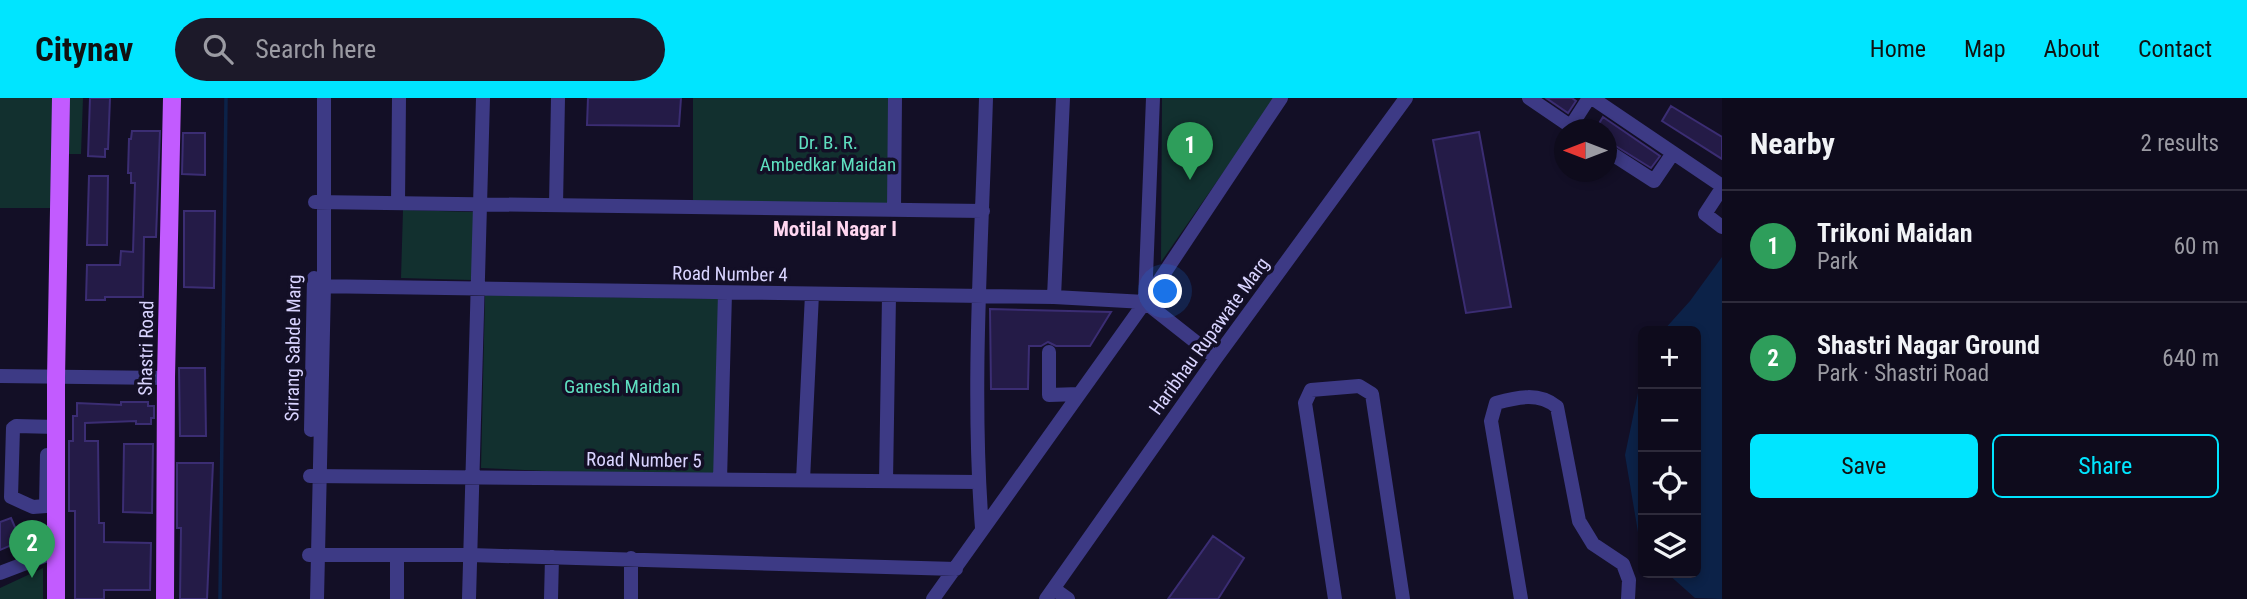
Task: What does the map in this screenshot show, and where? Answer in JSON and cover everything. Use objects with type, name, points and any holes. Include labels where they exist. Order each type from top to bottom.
[{"type":"main road","points":[[56,599],[51,496],[61,98]]},
{"type":"main road","name":"Shastri Road","points":[[164,599],[172,98]]},
{"type":"street","name":"Srirang Sabde Marg","points":[[313,555],[319,286],[316,98]]},
{"type":"street","points":[[324,98],[319,202],[983,211]]},
{"type":"street","points":[[398,203],[399,98]]},
{"type":"street","points":[[469,599],[483,98]]},
{"type":"street","points":[[556,205],[558,98]]},
{"type":"street","points":[[894,210],[895,98]]},
{"type":"street","points":[[982,528],[978,482],[986,98]]},
{"type":"street","points":[[1054,297],[1063,98]]},
{"type":"street","points":[[1145,302],[1153,98]]},
{"type":"street","points":[[933,599],[1145,302],[1281,98]]},
{"type":"street","name":"Haribhau Rupawate Marg","points":[[1050,594],[1216,358],[1406,98]]},
{"type":"street","points":[[1529,98],[1560,119]]},
{"type":"street","points":[[1578,119],[1590,98],[1722,187],[1706,215],[1722,227]]},
{"type":"street","points":[[1617,157],[1654,181],[1673,153]]},
{"type":"street","name":"Road Number 4","points":[[319,286],[980,298],[1054,297],[1145,302]]},
{"type":"street","points":[[720,480],[725,293]]},
{"type":"street","points":[[803,480],[812,294]]},
{"type":"street","points":[[886,481],[889,296]]},
{"type":"street","points":[[1145,302],[1216,358]]},
{"type":"street","points":[[1049,352],[1049,395],[1079,394]]},
{"type":"street","points":[[0,376],[166,378]]},
{"type":"street","points":[[1335,599],[1305,402],[1311,390],[1359,386],[1373,394],[1403,599]]},
{"type":"street","points":[[1521,599],[1491,421],[1496,403],[1521,396],[1547,398],[1557,407],[1579,521],[1593,544],[1623,564],[1629,580],[1628,599]]},
{"type":"street","points":[[51,496],[46,506],[35,507],[10,495],[13,428],[52,427]]},
{"type":"street","name":"Road Number 5","points":[[315,476],[978,482]]},
{"type":"street","points":[[0,573],[55,552]]},
{"type":"street","points":[[313,555],[552,556],[956,569]]},
{"type":"street","points":[[308,599],[313,555]]},
{"type":"street","points":[[313,555],[317,599]]},
{"type":"street","points":[[397,555],[397,599]]},
{"type":"street","points":[[551,599],[552,556]]},
{"type":"street","points":[[631,558],[631,599]]},
{"type":"street","points":[[1050,594],[1068,599]]},
{"type":"green space","points":[[0,98],[58,98],[56,208],[0,208]]},
{"type":"green space","points":[[68,98],[83,98],[81,154],[67,154]]},
{"type":"green space","name":"Dr. B. R. Ambedkar Maidan","points":[[693,98],[891,98],[890,209],[693,207]]},
{"type":"green space","points":[[1162,98],[1275,98],[1161,262]]},
{"type":"green space","points":[[403,210],[474,212],[472,280],[401,278]]},
{"type":"green space","name":"Ganesh Maidan","points":[[485,295],[718,299],[720,479],[481,468]]},
{"type":"green space","points":[[43,568],[43,599],[0,599],[0,588]]},
{"type":"water","points":[[1722,257],[1722,599],[1695,598],[1673,578],[1701,578],[1701,326],[1668,326],[1690,301]]},
{"type":"water","points":[[1638,393],[1638,532],[1625,455]]},
{"type":"building","points":[[90,98],[110,98],[108,149],[105,149],[105,157],[88,156]]},
{"type":"building","points":[[588,98],[681,98],[679,126],[587,125]]},
{"type":"building","points":[[1546,98],[1572,98],[1576,101],[1568,113]]},
{"type":"building","points":[[1671,106],[1722,137],[1722,159],[1662,121]]},
{"type":"building","points":[[1617,127],[1660,156],[1651,168],[1617,147]]},
{"type":"building","points":[[132,131],[160,131],[156,237],[144,237],[143,297],[86,300],[87,265],[120,265],[121,251],[133,252],[135,183],[131,183],[131,173],[128,173],[129,139]]},
{"type":"building","points":[[1479,132],[1511,307],[1466,313],[1433,140]]},
{"type":"building","points":[[183,133],[205,133],[205,175],[182,174]]},
{"type":"building","points":[[89,176],[108,176],[107,245],[87,245]]},
{"type":"building","points":[[184,211],[215,211],[214,288],[184,287]]},
{"type":"building","points":[[990,309],[1111,312],[1090,346],[1056,346],[1048,342],[1041,346],[1029,346],[1028,389],[991,389]]},
{"type":"building","points":[[179,368],[205,368],[206,436],[180,436]]},
{"type":"building","points":[[121,402],[148,402],[148,406],[154,406],[151,424],[136,424],[136,421],[85,423],[85,441],[98,441],[99,523],[104,523],[104,542],[151,543],[150,590],[104,590],[104,599],[75,599],[75,511],[69,511],[69,441],[73,441],[73,416],[77,416],[77,403],[121,405]]},
{"type":"building","points":[[124,444],[153,444],[152,513],[123,512]]},
{"type":"building","points":[[177,463],[213,463],[207,599],[180,599],[181,528],[177,528]]},
{"type":"building","points":[[11,518],[21,541],[0,550],[0,522]]},
{"type":"building","points":[[1213,536],[1244,558],[1218,599],[1168,599]]},
{"type":"waterway","points":[[220,599],[226,98]]},
{"type":"place","name":"Trikoni Maidan","points":[[1190,180]]},
{"type":"place","name":"Shastri Nagar Ground","points":[[32,578]]},
{"type":"district","name":"Motilal Nagar I","points":[[835,229]]}]
